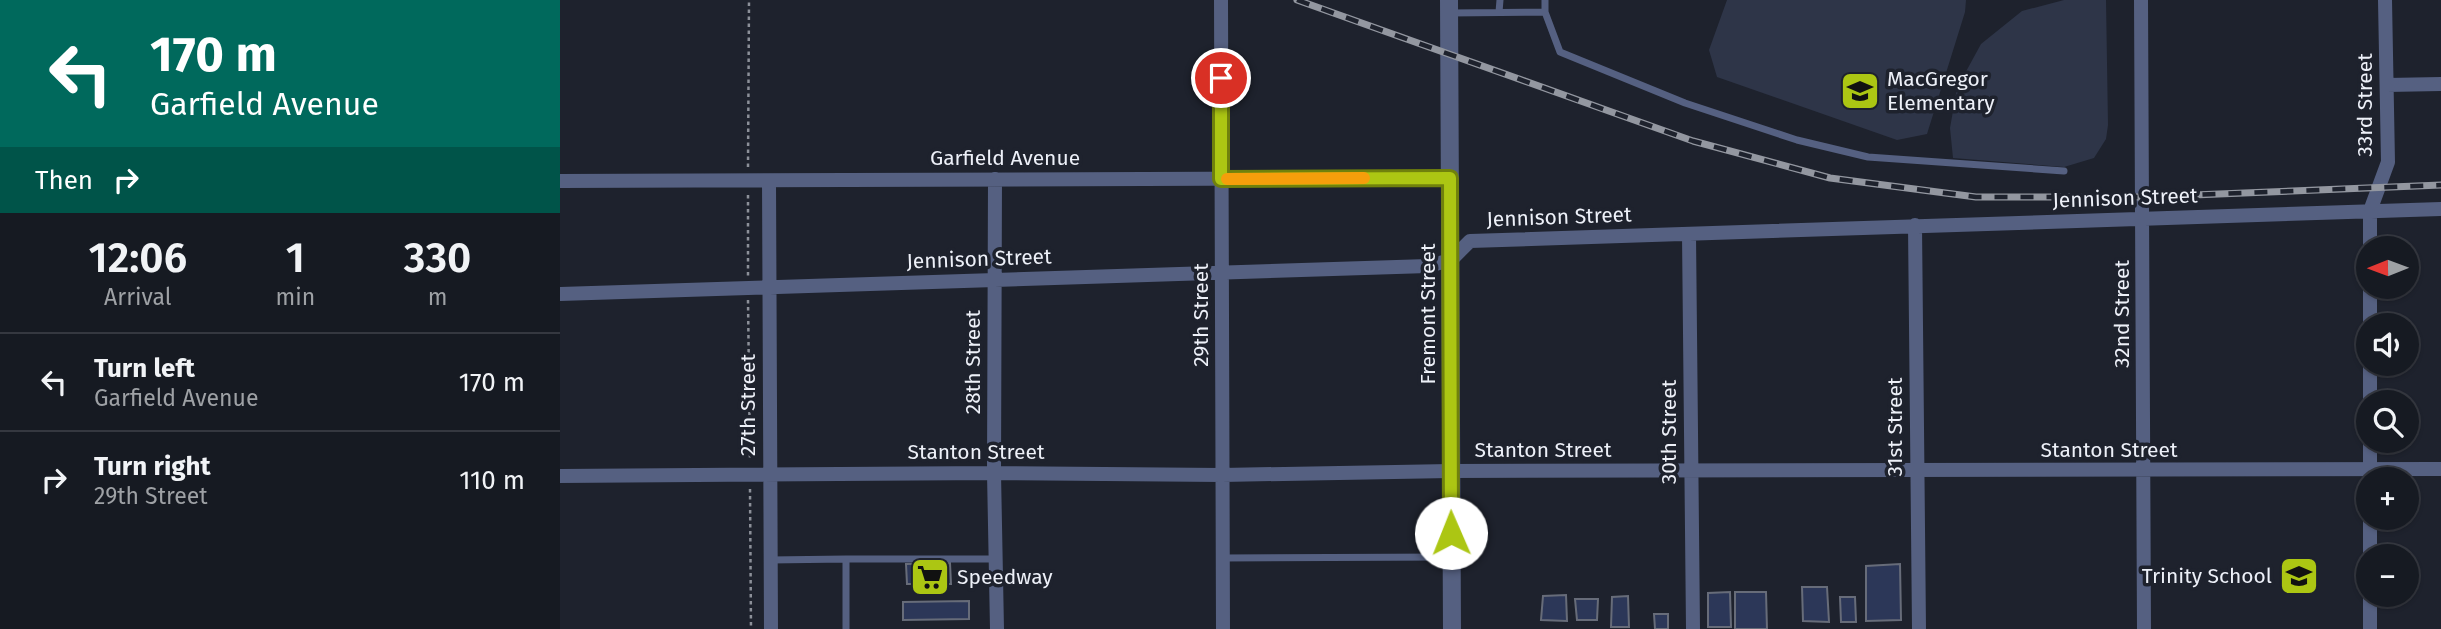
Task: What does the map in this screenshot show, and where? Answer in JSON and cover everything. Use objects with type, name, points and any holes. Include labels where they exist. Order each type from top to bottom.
[{"type":"street","name":"29th Street","points":[[1220,0],[1223,629]]},
{"type":"street","name":"32nd Street","points":[[2141,0],[2144,629]]},
{"type":"street","name":"33rd Street","points":[[2370,236],[2370,211],[2388,162],[2385,0]]},
{"type":"street","name":"Fremont Street","points":[[1449,7],[1452,629]]},
{"type":"street","points":[[2387,85],[2441,84]]},
{"type":"street","name":"28th Street","points":[[995,178],[994,473],[997,629]]},
{"type":"street","name":"Garfield Avenue","points":[[560,181],[1450,178]]},
{"type":"street","name":"27th Street","points":[[769,181],[771,629]]},
{"type":"street","name":"Jennison Street","points":[[560,294],[1428,266],[1451,260],[1470,241],[2441,209]]},
{"type":"street","name":"31st Street","points":[[1915,225],[1919,629]]},
{"type":"street","name":"30th Street","points":[[1689,234],[1692,629]]},
{"type":"street","name":"Stanton Street","points":[[2419,471],[2441,469]]},
{"type":"street","name":"Stanton Street","points":[[560,476],[2143,470],[2356,474]]},
{"type":"street","points":[[2370,607],[2370,629]]},
{"type":"lane","points":[[1499,12],[1500,0]]},
{"type":"lane","points":[[1545,0],[1545,12],[1560,52],[1685,103],[1797,140],[1868,158],[2064,171]]},
{"type":"lane","points":[[1449,7],[1499,12],[1545,12]]},
{"type":"lane","points":[[1223,558],[1451,557]]},
{"type":"lane","points":[[770,559],[995,559]]},
{"type":"lane","points":[[846,559],[846,629]]},
{"type":"path","points":[[749,0],[751,629]]},
{"type":"shaded area","points":[[1727,0],[1966,0],[1965,12],[1927,134],[1897,140],[1717,77],[1709,50]]},
{"type":"shaded area","points":[[2064,0],[2106,0],[2108,125],[2106,139],[2094,158],[2064,167],[1953,158],[1950,128],[1957,88],[1981,44],[2022,11]]},
{"type":"building","points":[[950,563],[951,584],[907,584],[906,564]]},
{"type":"building","points":[[1900,564],[1901,620],[1866,621],[1866,566]]},
{"type":"building","points":[[1802,587],[1827,587],[1829,622],[1803,621]]},
{"type":"building","points":[[1730,592],[1731,627],[1708,627],[1708,593]]},
{"type":"building","points":[[1735,592],[1766,592],[1767,629],[1735,629]]},
{"type":"building","points":[[1566,595],[1567,621],[1541,620],[1543,596]]},
{"type":"building","points":[[1628,596],[1629,627],[1611,627],[1612,597]]},
{"type":"building","points":[[1840,597],[1855,597],[1856,622],[1841,622]]},
{"type":"building","points":[[1575,599],[1598,599],[1597,620],[1577,620]]},
{"type":"building","points":[[969,601],[969,619],[903,620],[903,602]]},
{"type":"building","points":[[1654,614],[1668,614],[1668,629],[1655,629]]},
{"type":"railway","points":[[1297,0],[1693,141],[1830,178],[1976,197],[2143,197],[2441,185]]},
{"type":"slow traffic","points":[[1227,179],[1364,178]]},
{"type":"place","name":"MacGregor Elementary","points":[[1860,91]]},
{"type":"place","name":"Trinity School","points":[[2299,576]]},
{"type":"place","name":"Speedway","points":[[930,577]]},
{"type":"route","points":[[1221,78],[1221,179],[1450,178],[1451,533]]}]
